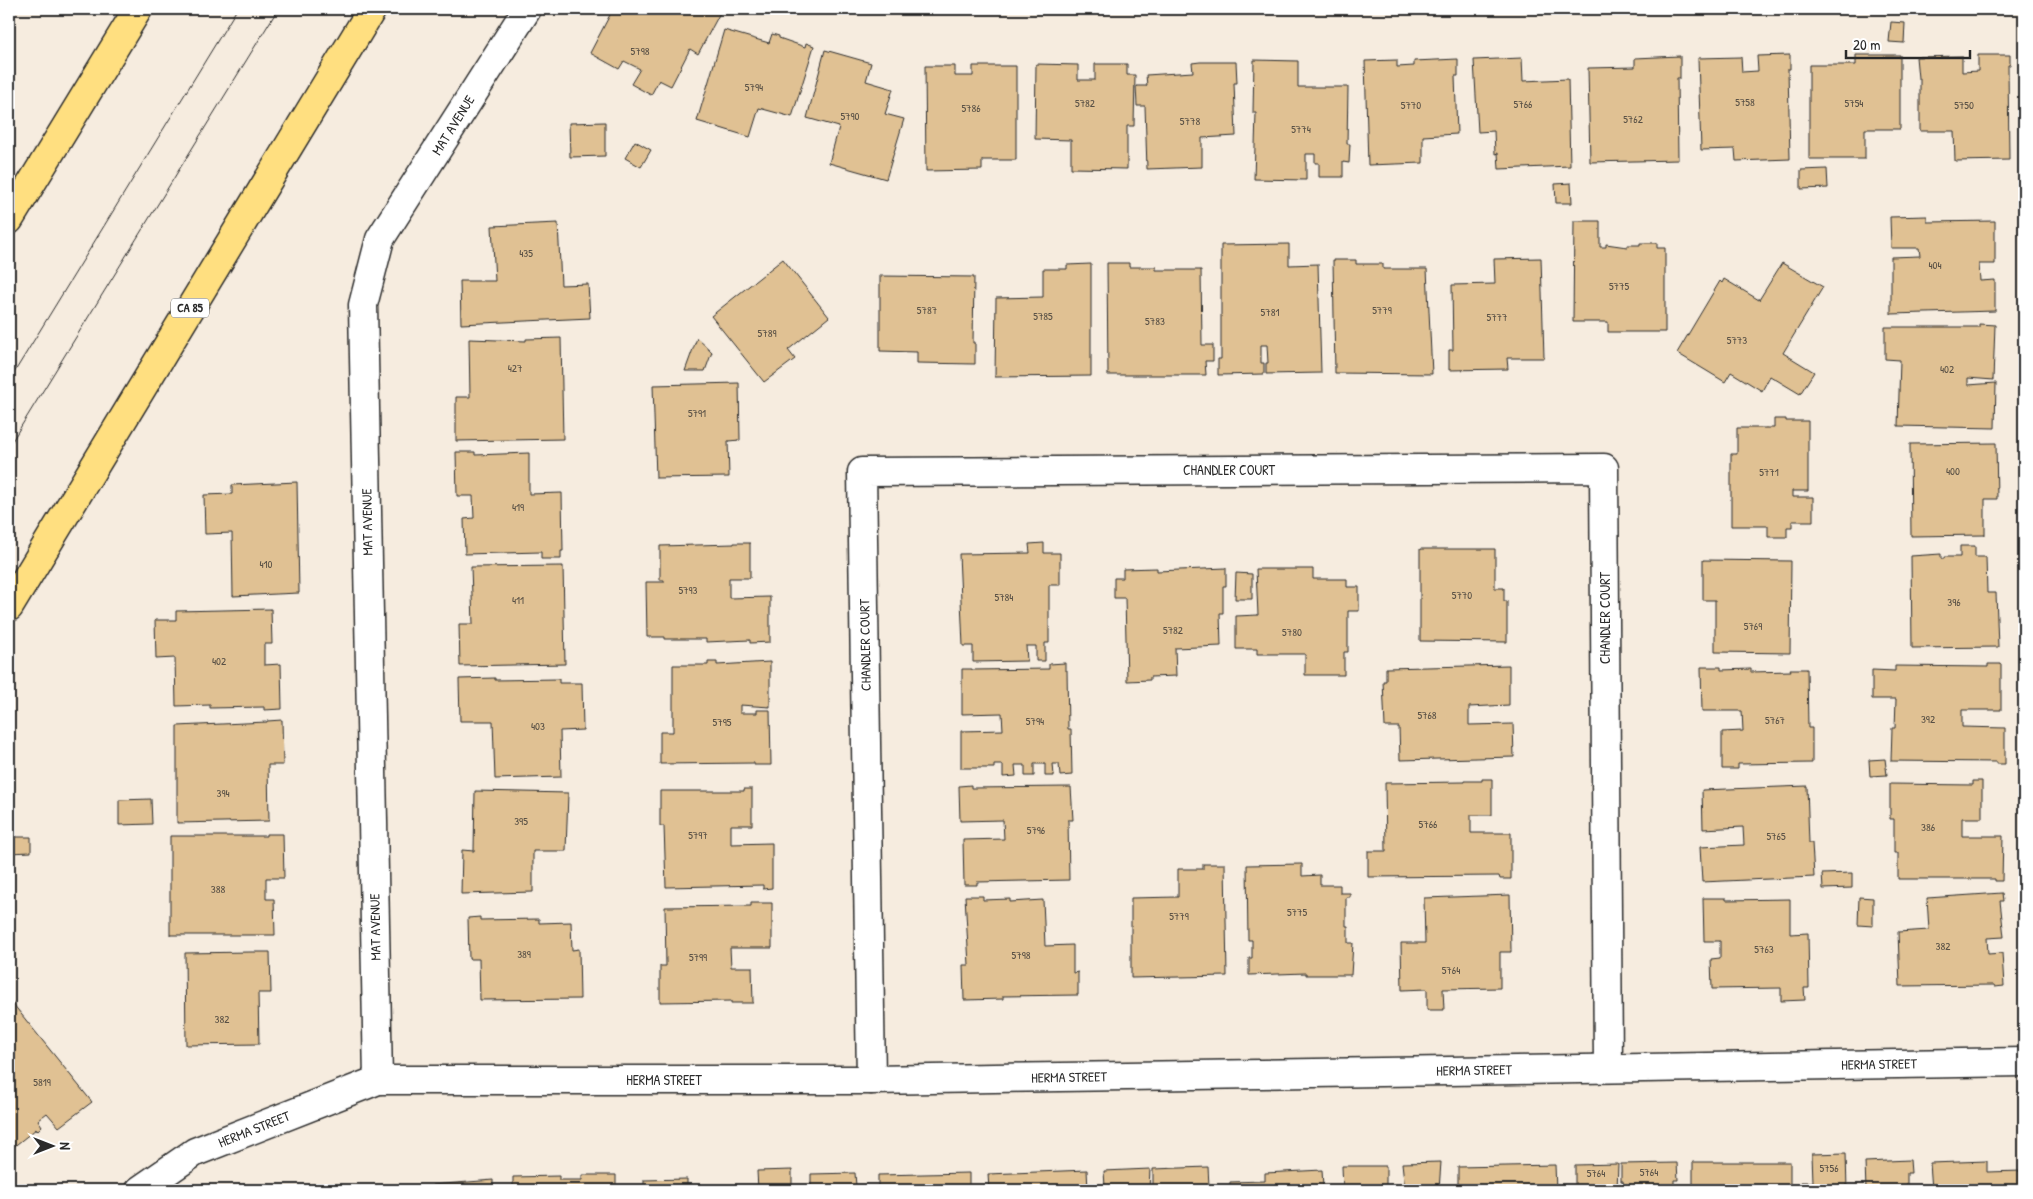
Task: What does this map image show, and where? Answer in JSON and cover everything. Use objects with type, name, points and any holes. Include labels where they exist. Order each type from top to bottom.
[{"type":"highway","points":[[9,220],[138,9]]},
{"type":"highway","name":"CA 85","points":[[9,607],[372,9]]},
{"type":"street","name":"MAT AVENUE","points":[[378,1080],[363,305],[380,240],[527,9]]},
{"type":"street","name":"CHANDLER COURT","points":[[871,1080],[862,472],[1604,468],[1608,1068]]},
{"type":"street","name":"HERMA STREET","points":[[140,1190],[195,1152],[378,1080],[871,1080],[2024,1062]]},
{"type":"building","points":[[613,9],[722,9],[698,54],[690,49],[671,86],[659,80],[651,95],[631,84],[640,69],[624,61],[619,69],[590,53]]},
{"type":"building","points":[[1891,22],[1905,23],[1904,43],[1889,42]]},
{"type":"building","points":[[724,30],[769,43],[772,34],[805,47],[806,43],[814,46],[792,117],[759,108],[750,137],[697,121]]},
{"type":"building","points":[[825,50],[871,63],[866,81],[893,89],[885,114],[904,119],[886,179],[829,163],[839,127],[807,118]]},
{"type":"building","points":[[1790,55],[1790,69],[1788,69],[1790,159],[1736,161],[1735,149],[1701,150],[1698,58],[1741,57],[1742,72],[1758,71],[1757,56]]},
{"type":"building","points":[[1856,55],[1900,55],[1900,129],[1865,129],[1865,159],[1809,159],[1809,65],[1856,65]]},
{"type":"building","points":[[1978,55],[2010,55],[2010,65],[2008,65],[2009,160],[1955,161],[1954,131],[1920,131],[1920,78],[1918,78],[1916,57],[1962,56],[1962,72],[1978,71]]},
{"type":"building","points":[[1680,56],[1680,78],[1677,78],[1678,160],[1590,162],[1588,68],[1635,67],[1635,58]]},
{"type":"building","points":[[1522,58],[1523,81],[1568,79],[1570,166],[1499,169],[1498,153],[1495,154],[1494,131],[1478,132],[1474,60]]},
{"type":"building","points":[[1458,59],[1458,76],[1455,76],[1457,134],[1423,136],[1423,163],[1368,165],[1365,61],[1397,60],[1397,67],[1414,66],[1414,61]]},
{"type":"building","points":[[1254,60],[1298,61],[1298,87],[1348,87],[1347,144],[1350,144],[1349,163],[1343,162],[1343,177],[1319,177],[1319,163],[1315,163],[1315,154],[1306,154],[1306,180],[1254,179],[1256,113],[1253,113]]},
{"type":"building","points":[[1236,62],[1237,83],[1234,83],[1236,136],[1202,138],[1202,167],[1147,169],[1145,106],[1137,106],[1136,86],[1147,86],[1146,75],[1193,72],[1192,63]]},
{"type":"building","points":[[1036,64],[1078,65],[1078,80],[1095,80],[1095,64],[1127,64],[1127,75],[1135,75],[1134,126],[1127,126],[1127,169],[1071,168],[1071,140],[1035,139]]},
{"type":"building","points":[[925,66],[955,66],[955,76],[973,76],[973,66],[1016,66],[1016,160],[982,160],[982,170],[926,171]]},
{"type":"building","points":[[605,122],[605,156],[570,157],[569,123]]},
{"type":"building","points":[[635,141],[651,150],[641,167],[625,158]]},
{"type":"building","points":[[1827,169],[1828,188],[1801,189],[1801,170]]},
{"type":"building","points":[[1571,183],[1572,203],[1556,203],[1555,184]]},
{"type":"building","points":[[1927,216],[1927,222],[1995,221],[1995,264],[1979,264],[1980,281],[1995,280],[1995,311],[1891,314],[1891,257],[1920,256],[1919,248],[1891,248],[1890,217]]},
{"type":"building","points":[[1574,221],[1600,221],[1600,247],[1606,247],[1606,244],[1627,247],[1627,245],[1640,245],[1640,243],[1657,243],[1657,248],[1665,248],[1665,332],[1608,332],[1608,322],[1573,322]]},
{"type":"building","points":[[558,223],[561,285],[588,284],[590,318],[461,324],[460,281],[495,281],[492,226]]},
{"type":"building","points":[[1289,244],[1289,265],[1318,264],[1321,373],[1266,374],[1266,363],[1268,363],[1267,345],[1261,345],[1261,363],[1264,363],[1264,374],[1218,375],[1218,359],[1221,359],[1221,245]]},
{"type":"building","points":[[1541,258],[1544,358],[1507,358],[1508,369],[1449,370],[1449,350],[1453,350],[1452,285],[1495,284],[1494,259]]},
{"type":"building","points":[[783,259],[829,317],[788,350],[795,359],[764,382],[711,316]]},
{"type":"building","points":[[1333,260],[1356,260],[1356,264],[1383,264],[1383,269],[1427,269],[1432,374],[1335,373]]},
{"type":"building","points":[[1107,263],[1129,263],[1129,267],[1156,267],[1156,270],[1201,270],[1202,345],[1213,345],[1213,361],[1205,361],[1206,375],[1108,375]]},
{"type":"building","points":[[1782,263],[1823,287],[1783,353],[1814,372],[1800,394],[1770,376],[1762,391],[1731,372],[1725,382],[1677,353],[1720,281],[1722,283],[1724,279],[1759,300]]},
{"type":"building","points":[[1091,264],[1091,376],[995,377],[996,298],[1043,297],[1043,269],[1067,269],[1067,265]]},
{"type":"building","points":[[880,276],[974,277],[973,343],[975,343],[975,364],[917,363],[917,352],[880,351]]},
{"type":"building","points":[[1979,324],[1995,325],[1993,380],[1968,378],[1968,385],[1996,383],[1995,428],[1898,426],[1900,360],[1885,359],[1885,327],[1979,327]]},
{"type":"building","points":[[561,338],[563,439],[456,441],[456,397],[470,397],[469,339],[526,341],[526,339]]},
{"type":"building","points":[[697,338],[712,352],[705,371],[685,371]]},
{"type":"building","points":[[739,383],[740,440],[728,441],[729,477],[656,478],[653,385]]},
{"type":"building","points":[[1774,419],[1808,421],[1808,491],[1792,491],[1792,497],[1813,497],[1813,521],[1792,521],[1792,527],[1787,527],[1787,537],[1768,537],[1768,526],[1731,526],[1731,454],[1737,454],[1737,428],[1774,428]]},
{"type":"building","points":[[1996,443],[1997,499],[1985,499],[1985,535],[1911,536],[1910,444]]},
{"type":"building","points":[[456,452],[475,452],[475,455],[529,453],[529,494],[562,493],[563,551],[561,551],[561,559],[541,559],[541,552],[465,554],[464,519],[474,518],[473,496],[457,496]]},
{"type":"building","points":[[297,482],[299,593],[233,596],[232,533],[205,534],[204,495],[232,494],[232,485]]},
{"type":"building","points":[[750,543],[750,578],[729,578],[729,598],[770,597],[770,642],[750,643],[750,640],[706,642],[706,639],[647,637],[646,582],[664,582],[664,580],[660,580],[660,546]]},
{"type":"building","points":[[1044,543],[1044,553],[1060,553],[1060,585],[1049,585],[1049,643],[1045,643],[1045,661],[1036,661],[1036,646],[1026,646],[1027,661],[973,662],[973,646],[963,646],[959,554],[1030,553],[1029,544]]},
{"type":"building","points":[[1960,546],[1975,546],[1975,557],[1986,557],[1987,593],[1996,593],[1998,647],[1912,648],[1911,556],[1941,554],[1941,559],[1944,559],[1944,557],[1960,557]]},
{"type":"building","points":[[1420,549],[1495,549],[1495,588],[1504,588],[1504,601],[1507,601],[1507,642],[1420,641]]},
{"type":"building","points":[[1703,560],[1791,561],[1790,653],[1715,652],[1715,600],[1703,600]]},
{"type":"building","points":[[563,566],[565,664],[460,666],[459,624],[473,624],[471,567]]},
{"type":"building","points":[[1157,568],[1157,571],[1226,568],[1226,586],[1223,586],[1223,613],[1220,613],[1221,646],[1175,648],[1176,676],[1150,677],[1150,680],[1127,681],[1125,598],[1114,598],[1114,578],[1123,578],[1123,569]]},
{"type":"building","points":[[1256,569],[1313,569],[1313,579],[1347,579],[1347,587],[1359,587],[1359,611],[1348,611],[1348,652],[1344,652],[1344,675],[1305,675],[1305,654],[1257,654],[1257,649],[1236,649],[1236,616],[1258,615]]},
{"type":"building","points":[[1236,573],[1252,574],[1252,599],[1235,599]]},
{"type":"building","points":[[271,609],[272,644],[264,644],[264,665],[281,664],[282,709],[264,710],[264,707],[210,708],[210,705],[176,706],[175,658],[156,659],[155,620],[176,620],[176,611]]},
{"type":"building","points":[[708,662],[717,662],[717,665],[770,662],[770,707],[740,705],[740,713],[757,713],[757,710],[770,710],[771,765],[754,765],[754,763],[660,764],[660,732],[673,732],[673,665],[708,665]]},
{"type":"building","points":[[1065,663],[1065,670],[1067,670],[1068,729],[1071,729],[1072,775],[1060,776],[1059,764],[1053,764],[1054,776],[1045,776],[1045,764],[1034,764],[1034,776],[1025,776],[1025,765],[1015,765],[1016,776],[1003,777],[1003,765],[994,765],[994,768],[961,768],[961,731],[1003,730],[1002,713],[962,714],[962,669],[1049,669],[1049,664]]},
{"type":"building","points":[[1988,664],[2001,664],[2001,710],[1962,710],[1962,727],[2005,728],[2005,764],[1996,764],[1996,762],[1891,761],[1892,728],[1895,728],[1896,699],[1872,699],[1872,670],[1895,671],[1895,666],[1988,667]]},
{"type":"building","points":[[1509,665],[1509,705],[1469,707],[1469,725],[1513,724],[1514,757],[1400,760],[1399,727],[1385,727],[1383,681],[1386,681],[1386,668]]},
{"type":"building","points":[[1701,667],[1721,667],[1721,670],[1751,669],[1751,672],[1807,669],[1808,728],[1812,728],[1812,763],[1738,764],[1738,769],[1722,769],[1722,732],[1743,731],[1742,711],[1702,711]]},
{"type":"building","points":[[495,678],[495,680],[559,679],[559,683],[582,683],[583,730],[560,731],[561,777],[495,779],[493,721],[460,721],[459,679]]},
{"type":"building","points":[[282,720],[283,765],[268,765],[269,821],[177,823],[177,726]]},
{"type":"building","points":[[1885,759],[1887,775],[1870,776],[1869,760]]},
{"type":"building","points":[[1482,779],[1492,779],[1492,815],[1471,815],[1471,833],[1511,833],[1511,879],[1500,879],[1499,876],[1368,877],[1368,851],[1386,851],[1385,783],[1464,782],[1482,781]]},
{"type":"building","points":[[1973,781],[1982,781],[1982,818],[1962,818],[1962,836],[2003,836],[2002,881],[1995,881],[1995,879],[1898,879],[1898,853],[1894,853],[1894,819],[1890,819],[1890,784],[1973,785]]},
{"type":"building","points":[[971,785],[971,788],[1071,787],[1073,820],[1068,820],[1069,880],[977,882],[977,885],[964,885],[963,840],[1004,839],[1003,820],[960,821],[959,786]]},
{"type":"building","points":[[1807,786],[1809,843],[1812,843],[1814,877],[1702,882],[1700,847],[1744,845],[1743,827],[1703,829],[1702,790]]},
{"type":"building","points":[[744,789],[752,789],[752,825],[731,825],[731,844],[772,843],[772,888],[763,889],[763,885],[666,887],[664,826],[660,826],[660,791],[744,791]]},
{"type":"building","points":[[475,791],[568,793],[566,851],[533,851],[533,892],[461,894],[462,850],[474,851]]},
{"type":"building","points":[[151,799],[152,824],[119,825],[119,800]]},
{"type":"building","points":[[266,834],[283,834],[284,878],[266,878],[266,899],[274,899],[275,935],[170,935],[170,836],[266,836]]},
{"type":"building","points":[[9,837],[31,837],[31,852],[9,853]]},
{"type":"building","points":[[1203,864],[1225,864],[1227,976],[1131,978],[1131,898],[1178,897],[1178,869],[1203,869]]},
{"type":"building","points":[[1302,864],[1302,876],[1320,875],[1320,885],[1340,885],[1340,893],[1350,893],[1350,897],[1346,897],[1346,926],[1348,926],[1348,943],[1353,943],[1351,975],[1306,975],[1306,973],[1249,975],[1249,958],[1252,958],[1252,940],[1248,940],[1247,865]]},
{"type":"building","points":[[1852,873],[1852,888],[1823,889],[1822,874]]},
{"type":"building","points":[[2002,893],[2003,901],[2000,901],[2004,937],[1987,938],[1988,954],[2002,953],[2004,986],[1900,986],[1898,932],[1929,930],[1927,898]]},
{"type":"building","points":[[1510,895],[1511,952],[1500,952],[1500,988],[1443,989],[1444,1010],[1427,1010],[1427,989],[1402,990],[1401,943],[1425,943],[1424,898]]},
{"type":"building","points":[[965,896],[983,896],[983,900],[1010,899],[1010,902],[1043,900],[1045,946],[1073,945],[1073,973],[1078,972],[1078,995],[1003,996],[1003,999],[964,1000],[963,965],[969,965]]},
{"type":"building","points":[[1859,897],[1873,898],[1873,926],[1858,925]]},
{"type":"building","points":[[1703,898],[1726,898],[1726,900],[1790,899],[1790,934],[1808,933],[1809,988],[1804,988],[1805,1000],[1781,1001],[1781,988],[1712,989],[1711,959],[1720,958],[1720,941],[1704,941]]},
{"type":"building","points":[[751,903],[772,903],[772,948],[730,948],[731,967],[752,967],[753,1003],[731,1003],[731,1001],[660,1002],[660,966],[666,966],[665,907],[751,906]]},
{"type":"building","points":[[480,917],[480,920],[539,919],[539,923],[571,922],[572,950],[579,949],[580,999],[480,1000],[479,959],[469,959],[468,918]]},
{"type":"building","points":[[270,952],[271,993],[258,993],[259,1044],[186,1045],[185,953]]},
{"type":"building","points":[[9,999],[92,1102],[59,1127],[47,1113],[38,1120],[42,1126],[37,1131],[36,1129],[12,1148],[9,1144]]},
{"type":"building","points":[[1846,1153],[1847,1190],[1802,1190],[1801,1182],[1813,1182],[1812,1154]]},
{"type":"building","points":[[1910,1160],[1911,1173],[1907,1173],[1907,1190],[1866,1190],[1865,1162]]},
{"type":"building","points":[[1987,1161],[1987,1172],[2022,1171],[2023,1190],[1932,1190],[1930,1163]]},
{"type":"building","points":[[1441,1162],[1439,1190],[1405,1190],[1402,1163]]},
{"type":"building","points":[[1693,1162],[1790,1162],[1790,1190],[1693,1190]]},
{"type":"building","points":[[1677,1163],[1678,1180],[1674,1180],[1674,1190],[1624,1190],[1623,1181],[1621,1181],[1621,1164]]},
{"type":"building","points":[[1618,1164],[1617,1190],[1571,1190],[1570,1186],[1575,1186],[1575,1165]]},
{"type":"building","points":[[1555,1165],[1556,1190],[1458,1190],[1458,1167]]},
{"type":"building","points":[[1342,1166],[1386,1166],[1386,1190],[1343,1190]]},
{"type":"building","points":[[1208,1167],[1209,1186],[1207,1186],[1207,1190],[1155,1190],[1155,1186],[1153,1186],[1153,1169]]},
{"type":"building","points":[[1150,1169],[1149,1190],[1107,1190],[1105,1187],[1104,1171]]},
{"type":"building","points":[[792,1170],[792,1190],[758,1190],[757,1171]]},
{"type":"building","points":[[1087,1170],[1088,1190],[989,1190],[988,1174]]},
{"type":"building","points":[[1322,1170],[1323,1187],[1319,1187],[1319,1190],[1230,1190],[1230,1182],[1265,1181],[1265,1173]]},
{"type":"building","points":[[855,1173],[856,1186],[854,1186],[854,1190],[811,1190],[811,1174]]},
{"type":"building","points":[[969,1173],[969,1190],[878,1190],[878,1175]]},
{"type":"building","points":[[582,1175],[616,1175],[616,1190],[513,1190],[513,1177],[559,1176],[559,1180],[582,1180]]},
{"type":"building","points":[[687,1179],[687,1190],[644,1190],[644,1180]]},
{"type":"building","points":[[493,1180],[493,1190],[433,1190],[432,1185]]},
{"type":"tram line","points":[[9,381],[237,9]]},
{"type":"tram line","points":[[9,446],[278,9]]}]
